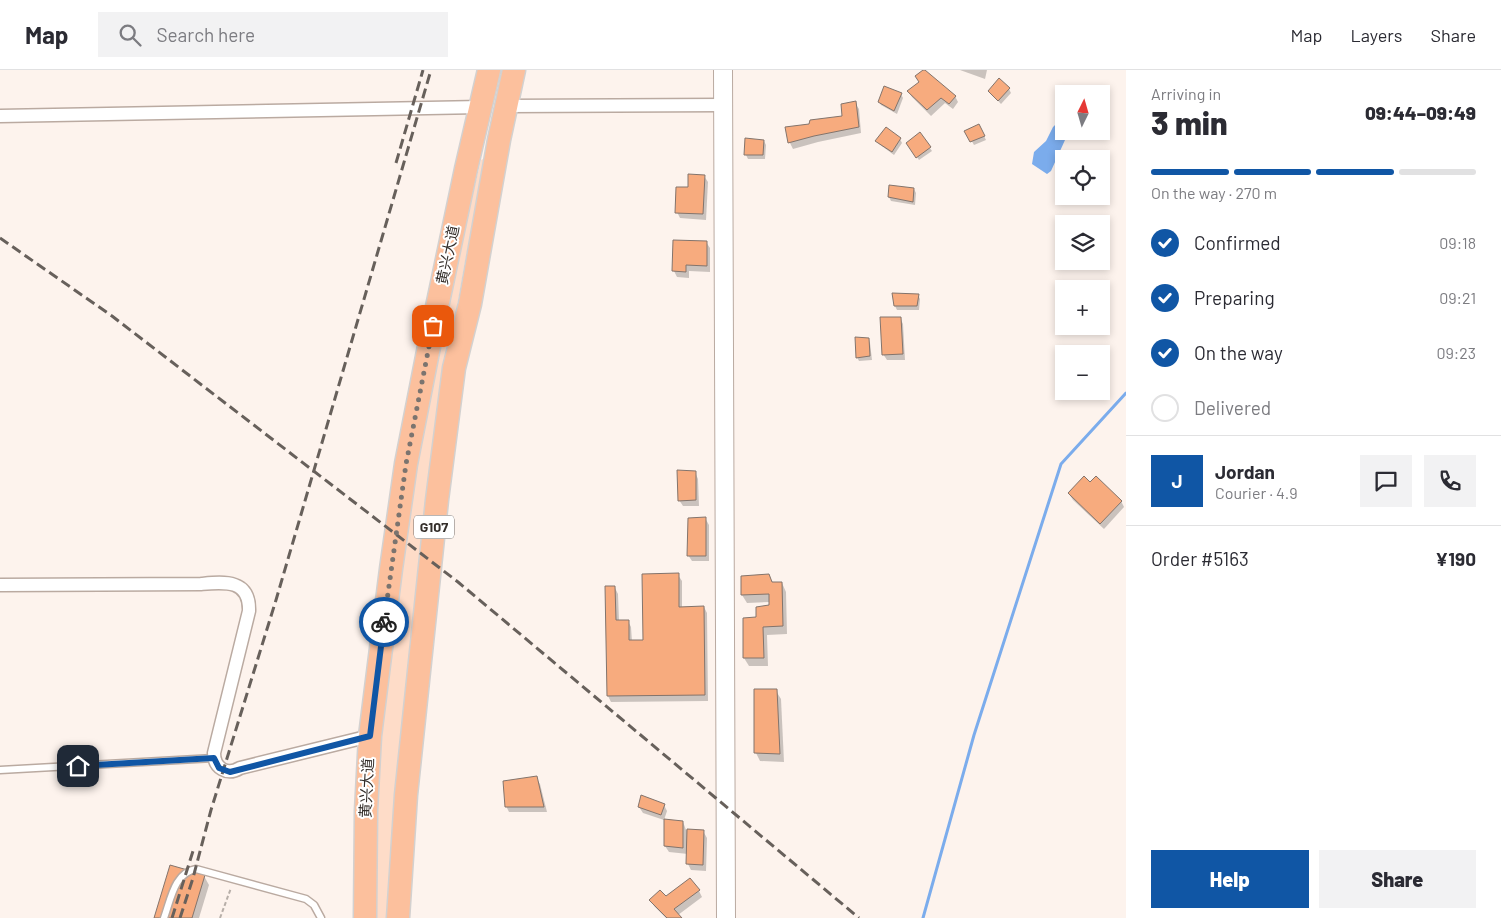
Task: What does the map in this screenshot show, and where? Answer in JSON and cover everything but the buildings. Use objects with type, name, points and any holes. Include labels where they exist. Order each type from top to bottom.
[{"type":"highway","name":"黄兴大道","points":[[365,918],[366,811],[370,736],[406,464],[437,308],[489,70]]},
{"type":"highway","name":"黄兴大道","points":[[398,918],[406,795],[438,490],[454,368],[470,304],[499,140],[514,70]]},
{"type":"street","points":[[723,70],[726,918]]},
{"type":"street","points":[[507,106],[723,105]]},
{"type":"street","points":[[0,116],[481,107]]},
{"type":"street","points":[[0,585],[201,584],[230,582],[237,585],[247,596],[249,611],[216,743],[214,758],[219,768],[230,772],[370,736]]},
{"type":"lane","points":[[0,770],[214,758]]},
{"type":"lane","points":[[164,918],[178,880],[182,874],[196,868],[306,899],[314,905],[321,918]]},
{"type":"path","points":[[220,918],[234,878]]},
{"type":"shaded area","points":[[483,159],[484,165],[452,335],[390,918],[373,918],[378,760],[418,446],[472,197],[481,160]]},
{"type":"water","points":[[1055,125],[1055,140],[1065,140],[1060,150],[1055,150],[1055,162],[1051,171],[1047,174],[1032,164],[1034,152],[1046,141]]},
{"type":"waterway","points":[[923,918],[974,735],[1061,464],[1126,393]]},
{"type":"railway","points":[[396,163],[423,70]]},
{"type":"railway","points":[[180,918],[211,810],[276,600],[431,70]]},
{"type":"railway","points":[[0,238],[112,316],[458,582],[859,918]]},
{"type":"railway","points":[[172,918],[193,851]]},
{"type":"way so far","points":[[384,622],[406,464],[433,326]]},
{"type":"route","points":[[78,766],[214,758],[219,768],[230,772],[370,736],[384,622]]}]
